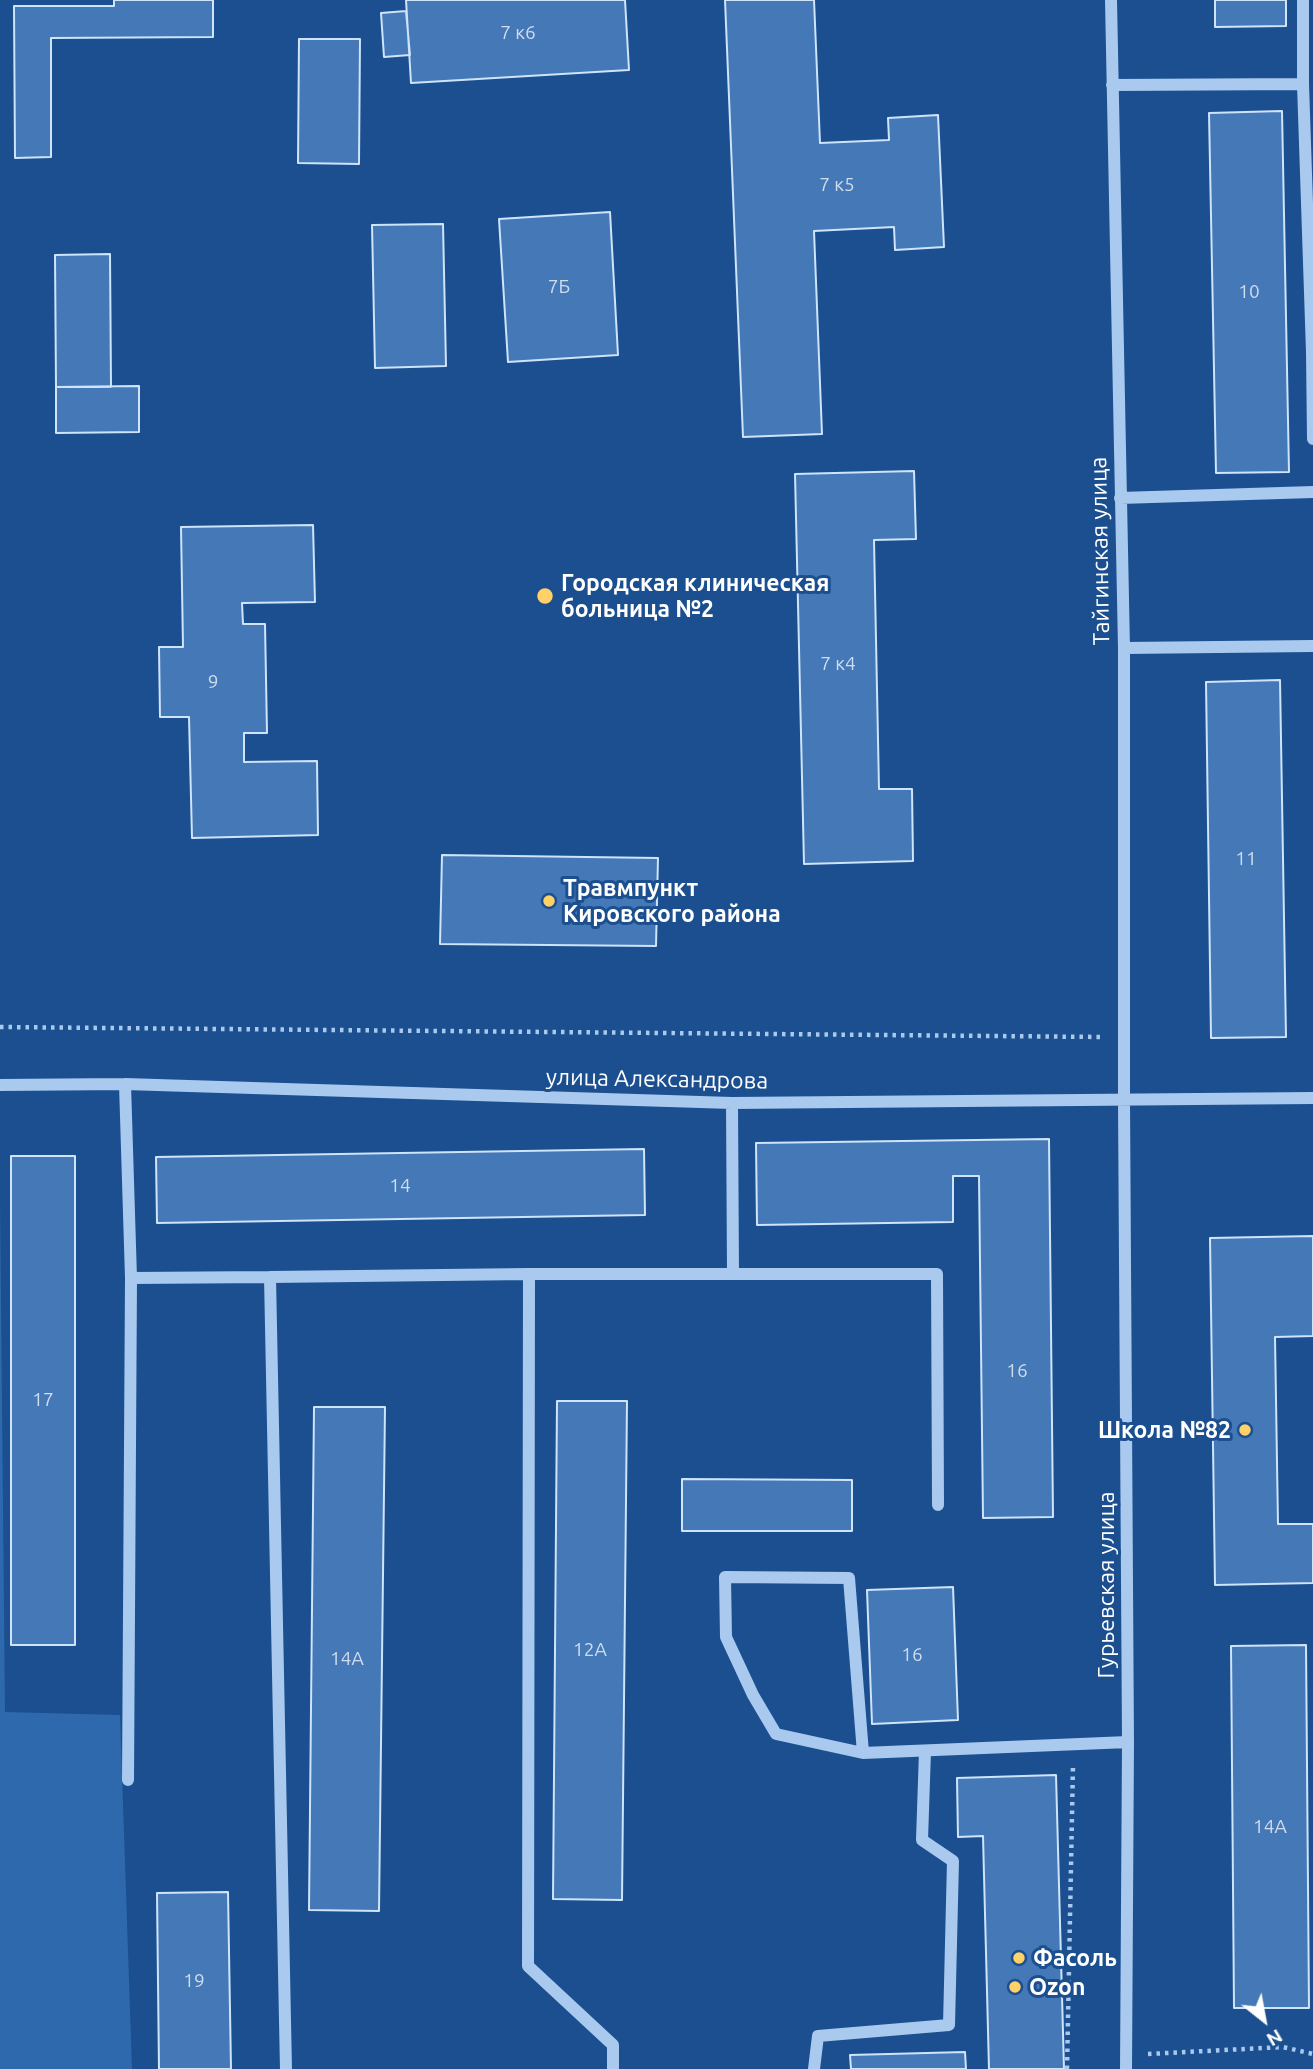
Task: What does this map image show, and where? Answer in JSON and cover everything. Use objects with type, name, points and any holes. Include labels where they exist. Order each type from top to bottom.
[{"type":"street","name":"Тайгинская улица","points":[[1111,0],[1124,648],[1124,1101]]},
{"type":"street","points":[[1303,0],[1313,439]]},
{"type":"street","points":[[1112,85],[1303,84]]},
{"type":"street","points":[[1120,498],[1313,492]]},
{"type":"street","points":[[1124,648],[1313,646]]},
{"type":"street","points":[[125,1084],[131,1278],[128,1780]]},
{"type":"street","name":"улица Александрова","points":[[0,1085],[125,1084],[732,1103],[1313,1098]]},
{"type":"street","name":"Гурьевская улица","points":[[1124,1101],[1128,1742],[1126,2069]]},
{"type":"street","points":[[732,1103],[733,1274]]},
{"type":"street","points":[[131,1278],[937,1274],[938,1505]]},
{"type":"street","points":[[529,1275],[528,1966],[613,2045],[613,2069]]},
{"type":"street","points":[[270,1277],[286,2069]]},
{"type":"street","points":[[863,1753],[849,1578],[725,1577],[726,1637],[753,1695],[776,1734],[863,1753],[1128,1742]]},
{"type":"street","points":[[814,2069],[818,2036],[949,2025],[953,1861],[922,1840],[925,1751]]},
{"type":"path","points":[[0,1027],[1124,1037]]},
{"type":"path","points":[[1067,2069],[1074,1744]]},
{"type":"path","points":[[1126,2055],[1283,2047],[1313,2054]]},
{"type":"shaded area","points":[[0,1198],[5,1712],[120,1715],[132,2069],[0,2069]]},
{"type":"building","points":[[114,0],[213,0],[213,37],[51,38],[51,157],[15,158],[14,6],[114,6]]},
{"type":"building","points":[[406,0],[625,0],[629,70],[411,83]]},
{"type":"building","points":[[725,0],[814,0],[820,143],[889,140],[888,118],[938,115],[944,247],[895,250],[894,227],[814,231],[822,434],[743,437]]},
{"type":"building","points":[[1215,0],[1286,0],[1286,26],[1215,27]]},
{"type":"building","points":[[406,11],[410,55],[384,57],[381,13]]},
{"type":"building","points":[[299,39],[360,39],[359,164],[298,163]]},
{"type":"building","points":[[1282,111],[1289,472],[1216,473],[1209,113]]},
{"type":"building","points":[[610,212],[618,355],[508,362],[499,219]]},
{"type":"building","points":[[443,224],[446,366],[375,368],[372,225]]},
{"type":"building","points":[[110,254],[111,387],[56,387],[55,255]]},
{"type":"building","points":[[139,386],[139,432],[56,433],[56,387]]},
{"type":"building","points":[[914,471],[916,539],[874,540],[879,789],[912,789],[913,861],[804,864],[795,474]]},
{"type":"building","points":[[313,525],[315,602],[242,603],[243,624],[265,624],[267,733],[244,733],[244,762],[317,761],[318,835],[192,838],[189,717],[160,717],[159,647],[183,647],[181,527]]},
{"type":"building","points":[[1280,680],[1286,1037],[1211,1038],[1206,682]]},
{"type":"building","name":"Травмпункт Кировского района","points":[[442,855],[658,858],[656,946],[440,944]]},
{"type":"building","points":[[1049,1139],[1053,1517],[983,1518],[979,1176],[953,1176],[953,1222],[757,1225],[756,1143]]},
{"type":"building","points":[[644,1149],[645,1215],[157,1223],[156,1157]]},
{"type":"building","points":[[11,1156],[75,1156],[75,1645],[11,1645]]},
{"type":"building","name":"Школа №82","points":[[1313,1236],[1313,1336],[1275,1337],[1278,1524],[1313,1524],[1313,1583],[1215,1585],[1210,1238]]},
{"type":"building","points":[[557,1401],[627,1401],[622,1900],[553,1899]]},
{"type":"building","points":[[314,1407],[385,1407],[379,1911],[309,1910]]},
{"type":"building","points":[[682,1479],[852,1480],[852,1531],[682,1531]]},
{"type":"building","points":[[953,1587],[958,1720],[872,1724],[867,1590]]},
{"type":"building","points":[[1306,1645],[1309,2008],[1234,2008],[1231,1646]]},
{"type":"building","points":[[1056,1775],[1064,2069],[989,2069],[983,1836],[958,1837],[957,1778]]},
{"type":"building","points":[[228,1892],[231,2069],[159,2069],[157,1893]]},
{"type":"building","points":[[965,2052],[966,2069],[851,2069],[850,2055]]},
{"type":"place","name":"Городская клиническая больница №2","points":[[545,596]]},
{"type":"place","name":"Травмпункт Кировского района","points":[[549,901]]},
{"type":"place","name":"Школа №82","points":[[1245,1430]]},
{"type":"place","name":"Фасоль","points":[[1019,1958]]},
{"type":"place","name":"Ozon","points":[[1015,1987]]}]
